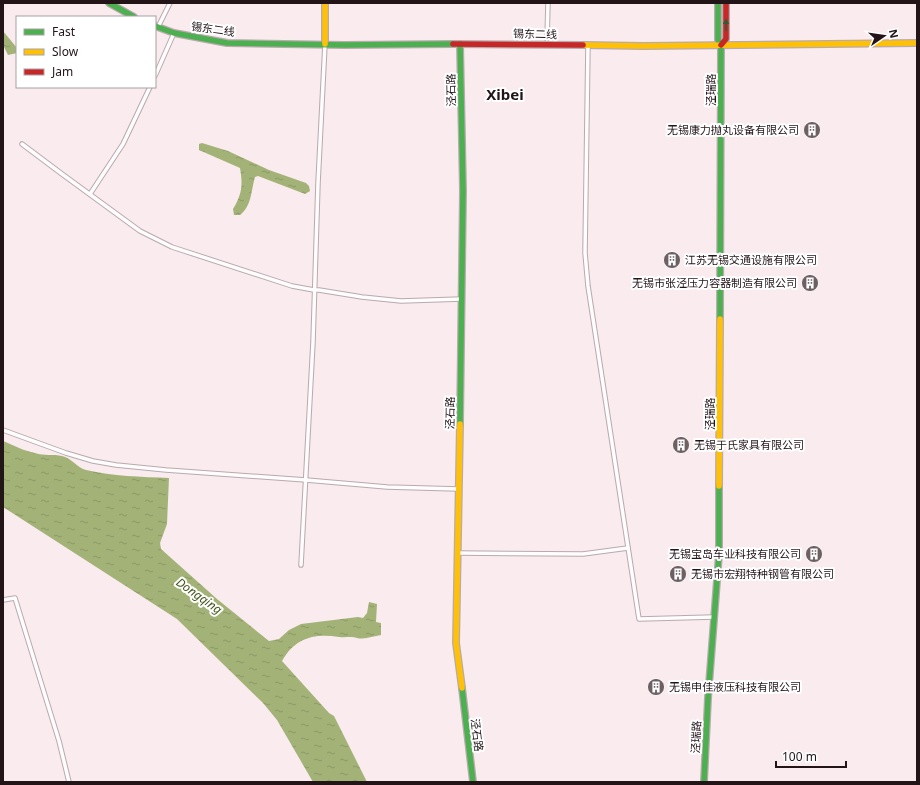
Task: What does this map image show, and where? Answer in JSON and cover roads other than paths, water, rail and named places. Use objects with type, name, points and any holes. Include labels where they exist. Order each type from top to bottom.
[{"type":"street","points":[[109,3],[132,16]]},
{"type":"street","points":[[157,27],[170,3]]},
{"type":"street","points":[[301,565],[313,342],[325,44],[325,3]]},
{"type":"street","points":[[547,39],[548,3]]},
{"type":"street","name":"泾瑞路","points":[[704,782],[708,698],[719,554],[721,45],[718,40],[718,3]]},
{"type":"street","name":"泾瑞路","points":[[721,45],[726,39],[726,3]]},
{"type":"street","name":"锡东二线","points":[[157,27],[174,33],[228,43],[588,45],[917,43]]},
{"type":"street","points":[[156,74],[174,33]]},
{"type":"street","name":"泾石路","points":[[460,44],[463,191],[456,643],[473,782]]},
{"type":"street","points":[[588,45],[586,253],[588,286],[639,619],[714,617]]},
{"type":"street","points":[[90,194],[123,144],[150,88]]},
{"type":"street","points":[[22,144],[140,231],[172,247],[292,286],[314,290],[401,301],[462,299]]},
{"type":"street","points":[[3,430],[66,453],[93,461],[116,465],[387,487],[458,490]]},
{"type":"street","points":[[457,553],[583,554],[628,548]]},
{"type":"street","points":[[3,600],[15,598],[59,741],[69,782]]},
{"type":"water","points":[[3,31],[16,47],[16,53],[8,55],[3,45]]},
{"type":"water","points":[[202,143],[228,151],[269,170],[306,183],[309,186],[310,191],[305,194],[258,176],[255,177],[247,207],[240,215],[234,215],[233,209],[241,189],[240,168],[199,150],[199,144]]},
{"type":"water","name":"Dongqing","points":[[3,441],[31,452],[62,456],[86,470],[117,475],[169,478],[167,524],[160,543],[161,549],[217,599],[269,641],[279,639],[289,630],[301,624],[358,617],[363,618],[367,613],[369,602],[377,604],[376,622],[381,623],[381,635],[363,639],[330,636],[313,637],[299,642],[287,653],[282,661],[329,713],[334,716],[367,782],[313,782],[277,720],[263,703],[177,619],[3,507]]},
{"type":"place","name":"无锡康力抛丸设备有限公司","points":[[812,130]]},
{"type":"place","name":"江苏无锡交通设施有限公司","points":[[672,260]]},
{"type":"place","name":"无锡市张泾压力容器制造有限公司","points":[[810,283]]},
{"type":"place","name":"无锡于氏家具有限公司","points":[[681,445]]},
{"type":"place","name":"无锡宝岛车业科技有限公司","points":[[814,554]]},
{"type":"place","name":"无锡市宏翔特种钢管有限公司","points":[[678,574]]},
{"type":"place","name":"无锡申佳液压科技有限公司","points":[[656,687]]},
{"type":"district","name":"Xibei","points":[[505,95]]}]
